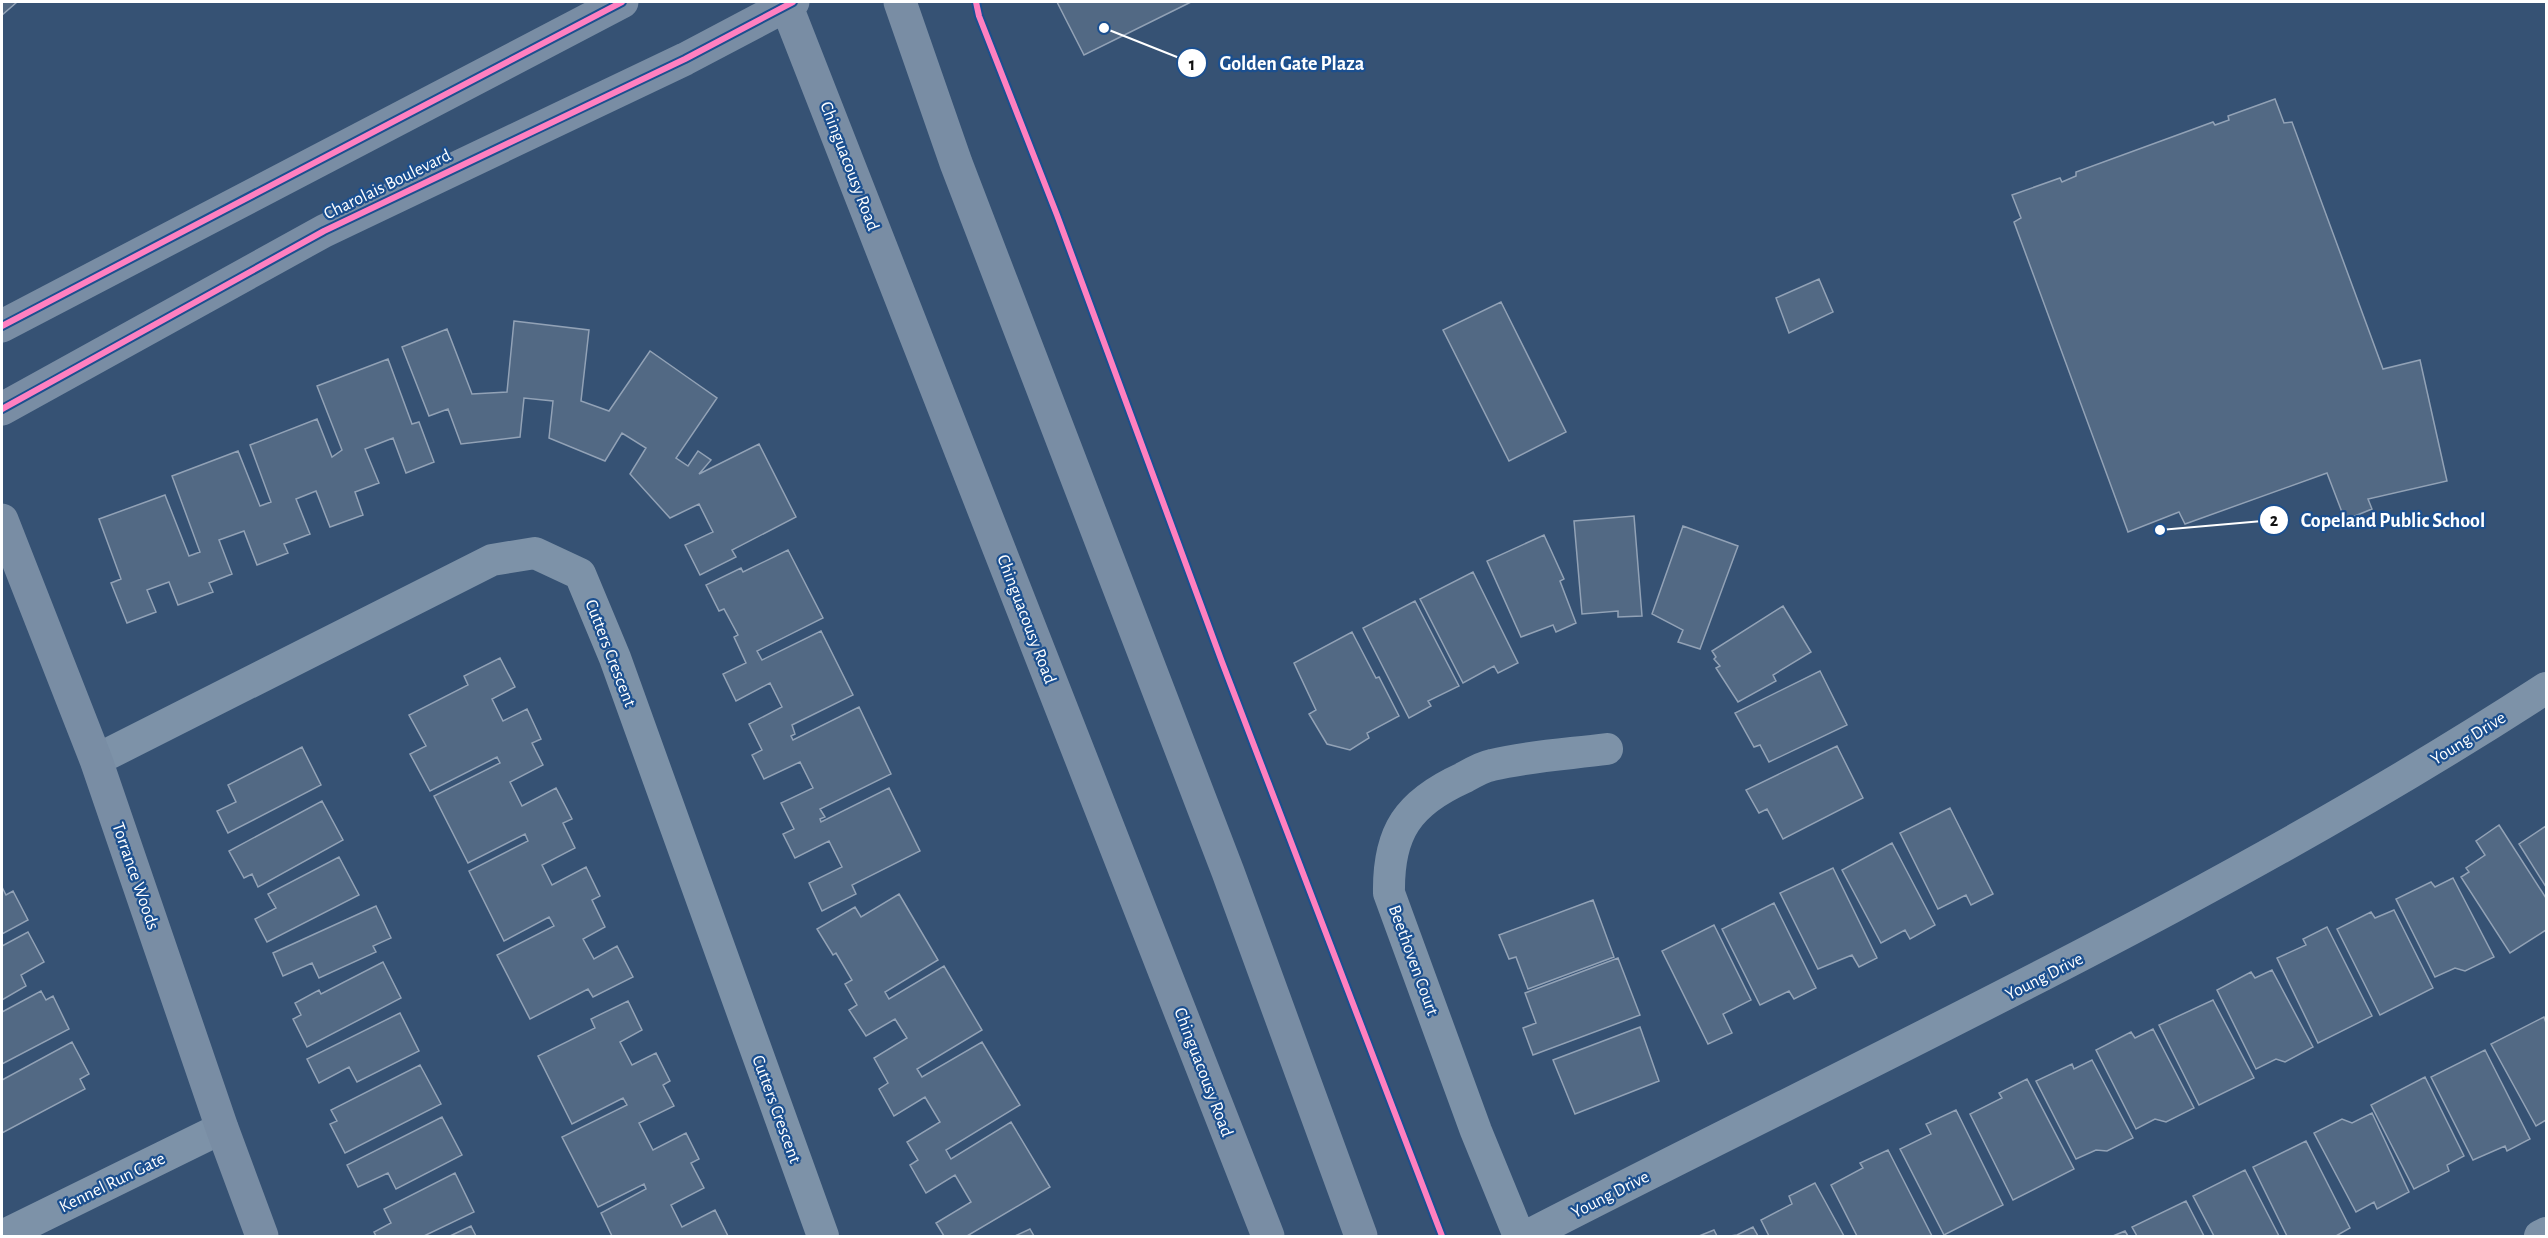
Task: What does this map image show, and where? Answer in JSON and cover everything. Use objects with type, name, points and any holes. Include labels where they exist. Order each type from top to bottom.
[{"type":"main road","points":[[2,326],[622,2]]},
{"type":"main road","points":[[900,2],[956,163],[1224,862],[1362,1236]]},
{"type":"main road","name":"Charolais Boulevard","points":[[2,409],[324,231],[685,59],[788,3]]},
{"type":"main road","name":"Chinguacousy Road","points":[[788,3],[1268,1236]]},
{"type":"main road","name":"Torrance Woods","points":[[2,520],[96,760],[222,1128],[262,1236]]},
{"type":"street","name":"Cutters Crescent","points":[[96,760],[492,560],[535,553],[580,574],[615,658],[823,1236]]},
{"type":"street","name":"Young Drive","points":[[1527,1236],[2074,961],[2337,816],[2452,749],[2547,688]]},
{"type":"street","name":"Beethoven Court","points":[[1519,1236],[1476,1131],[1389,893],[1389,866],[1394,842],[1414,809],[1441,788],[1490,765],[1607,749]]},
{"type":"street","name":"Kennel Run Gate","points":[[2,1236],[222,1128]]},
{"type":"street","points":[[2540,1236],[2547,1233]]},
{"type":"building","points":[[2,2],[17,2],[2,15]]},
{"type":"building","points":[[1057,2],[1191,2],[1084,55]]},
{"type":"building","points":[[2275,99],[2284,123],[2292,122],[2383,369],[2420,360],[2447,481],[2368,499],[2372,509],[2345,520],[2327,473],[2185,524],[2179,512],[2128,532],[2014,222],[2021,218],[2012,195],[2060,178],[2062,182],[2076,176],[2076,172],[2213,122],[2215,125],[2229,120],[2228,116]]},
{"type":"building","points":[[1819,279],[1833,312],[1789,333],[1776,298]]},
{"type":"building","points":[[1501,302],[1566,432],[1509,461],[1443,330]]},
{"type":"building","points":[[514,321],[589,330],[581,401],[609,411],[650,351],[717,398],[676,458],[688,466],[698,451],[711,460],[699,474],[759,444],[796,517],[732,550],[736,557],[700,575],[685,545],[713,532],[699,504],[670,518],[630,474],[646,448],[622,433],[605,461],[549,438],[553,401],[524,398],[520,437],[461,444],[448,409],[429,416],[402,347],[447,329],[472,394],[507,392]]},
{"type":"building","points":[[388,359],[412,424],[419,422],[434,462],[406,473],[393,438],[365,449],[379,483],[355,492],[363,515],[330,527],[316,491],[296,499],[310,534],[284,544],[288,553],[257,565],[244,531],[219,540],[232,574],[209,583],[213,592],[178,605],[169,582],[147,590],[156,612],[127,623],[111,583],[121,579],[99,519],[165,495],[189,556],[200,552],[172,476],[238,451],[260,506],[271,502],[250,445],[317,419],[332,457],[342,450],[317,386]]},
{"type":"building","points":[[1634,516],[1642,616],[1618,617],[1618,611],[1582,614],[1574,521]]},
{"type":"building","points":[[1683,526],[1738,546],[1700,649],[1678,642],[1683,630],[1652,614]]},
{"type":"building","points":[[1544,535],[1564,579],[1560,581],[1576,623],[1556,632],[1553,625],[1521,637],[1487,561]]},
{"type":"building","points":[[788,550],[823,618],[757,651],[762,660],[821,631],[853,695],[792,725],[795,734],[791,736],[793,740],[859,707],[891,774],[820,809],[825,817],[820,819],[821,822],[889,788],[920,851],[852,885],[856,894],[822,911],[809,883],[842,867],[829,841],[795,858],[783,834],[794,829],[781,803],[813,788],[800,762],[764,779],[752,755],[762,750],[749,724],[782,707],[770,683],[736,701],[723,674],[746,663],[734,637],[738,635],[724,609],[719,611],[706,585],[741,568],[743,572]]},
{"type":"building","points":[[1473,572],[1518,663],[1498,673],[1494,666],[1463,683],[1420,599]]},
{"type":"building","points":[[1415,601],[1459,686],[1428,701],[1431,706],[1409,718],[1363,628]]},
{"type":"building","points":[[1783,606],[1811,652],[1773,675],[1776,681],[1738,702],[1716,668],[1720,666],[1714,659],[1716,657],[1712,651]]},
{"type":"building","points":[[1352,632],[1399,716],[1367,733],[1369,738],[1350,750],[1327,744],[1309,714],[1316,710],[1294,663]]},
{"type":"building","points":[[500,658],[515,687],[492,699],[503,721],[527,709],[541,739],[532,743],[543,765],[510,782],[522,806],[556,788],[572,819],[563,823],[575,848],[542,865],[552,885],[586,867],[600,896],[592,900],[605,927],[583,939],[594,959],[617,946],[633,977],[593,997],[588,989],[530,1019],[497,955],[554,926],[549,917],[504,941],[469,871],[528,841],[525,834],[468,863],[434,796],[500,763],[497,757],[430,791],[410,754],[426,746],[409,715],[468,685],[464,676]]},
{"type":"building","points":[[1820,671],[1847,725],[1769,762],[1760,745],[1754,747],[1735,713]]},
{"type":"building","points":[[1837,746],[1863,798],[1783,839],[1767,809],[1759,813],[1746,790]]},
{"type":"building","points":[[302,747],[321,785],[228,833],[217,811],[236,802],[228,785]]},
{"type":"building","points":[[322,801],[343,840],[258,887],[252,874],[244,878],[229,851]]},
{"type":"building","points":[[1950,808],[1993,894],[1971,905],[1966,895],[1938,909],[1900,833]]},
{"type":"building","points":[[2499,825],[2546,898],[2546,930],[2510,953],[2461,877],[2469,872],[2466,868],[2485,855],[2476,841]]},
{"type":"building","points":[[2546,826],[2546,887],[2519,844]]},
{"type":"building","points":[[1892,843],[1935,925],[1910,939],[1905,930],[1881,943],[1842,870]]},
{"type":"building","points":[[339,857],[359,895],[267,942],[255,919],[276,908],[268,894]]},
{"type":"building","points":[[1833,868],[1877,958],[1859,967],[1852,955],[1818,969],[1780,893]]},
{"type":"building","points":[[2453,878],[2494,957],[2465,971],[2455,968],[2435,977],[2396,899],[2431,882],[2435,887]]},
{"type":"building","points":[[2,887],[6,895],[13,891],[28,920],[2,934]]},
{"type":"building","points":[[899,894],[938,960],[885,992],[889,999],[944,966],[982,1030],[917,1069],[922,1077],[982,1042],[1020,1105],[946,1150],[951,1159],[1011,1122],[1050,1187],[967,1236],[944,1236],[936,1223],[971,1202],[955,1175],[926,1193],[910,1165],[918,1160],[907,1142],[940,1122],[925,1097],[894,1116],[879,1089],[888,1083],[874,1058],[907,1038],[895,1019],[866,1036],[849,1010],[857,1005],[845,984],[852,980],[836,953],[833,955],[817,929],[855,907],[861,917]]},
{"type":"building","points":[[1593,900],[1614,957],[1528,989],[1516,957],[1509,959],[1499,935]]},
{"type":"building","points":[[1774,903],[1816,988],[1794,999],[1789,991],[1760,1005],[1722,929]]},
{"type":"building","points":[[376,906],[391,938],[373,946],[376,952],[319,978],[312,963],[283,976],[273,953]]},
{"type":"building","points":[[2394,910],[2433,988],[2380,1015],[2337,929],[2371,912],[2375,918]]},
{"type":"building","points":[[1714,925],[1751,1000],[1723,1014],[1732,1033],[1708,1044],[1662,951]]},
{"type":"building","points":[[2327,927],[2372,1016],[2318,1043],[2277,958],[2306,945],[2303,939]]},
{"type":"building","points":[[28,932],[44,962],[21,975],[26,986],[2,1000],[2,946]]},
{"type":"building","points":[[1618,958],[1640,1015],[1533,1055],[1523,1028],[1536,1023],[1525,993]]},
{"type":"building","points":[[383,962],[401,998],[307,1047],[293,1019],[301,1015],[295,1003],[319,990],[321,994]]},
{"type":"building","points":[[2272,970],[2313,1047],[2285,1062],[2276,1059],[2256,1069],[2217,990],[2251,972],[2255,978]]},
{"type":"building","points":[[41,991],[46,1000],[53,996],[69,1029],[2,1064],[2,1012]]},
{"type":"building","points":[[2213,1000],[2254,1078],[2199,1105],[2159,1025]]},
{"type":"building","points":[[628,1001],[642,1030],[620,1042],[632,1065],[656,1053],[670,1081],[663,1085],[674,1106],[639,1123],[653,1150],[686,1133],[699,1159],[691,1163],[704,1188],[671,1205],[682,1227],[715,1210],[728,1236],[612,1236],[601,1213],[646,1189],[644,1184],[598,1207],[562,1137],[627,1105],[623,1098],[572,1124],[538,1056],[595,1028],[591,1019]]},
{"type":"building","points":[[400,1013],[419,1051],[357,1082],[349,1067],[319,1083],[307,1059]]},
{"type":"building","points":[[2544,1017],[2546,1023],[2546,1120],[2536,1126],[2491,1044]]},
{"type":"building","points":[[1640,1027],[1659,1081],[1575,1114],[1553,1060]]},
{"type":"building","points":[[2153,1029],[2194,1108],[2166,1122],[2155,1119],[2136,1129],[2096,1050],[2131,1032],[2135,1038]]},
{"type":"building","points":[[72,1042],[89,1074],[80,1079],[85,1089],[2,1133],[2,1080]]},
{"type":"building","points":[[2485,1050],[2530,1139],[2507,1151],[2505,1146],[2473,1160],[2431,1077]]},
{"type":"building","points":[[2092,1060],[2133,1138],[2107,1151],[2096,1150],[2076,1159],[2036,1081],[2072,1064],[2074,1069]]},
{"type":"building","points":[[420,1065],[441,1104],[345,1153],[330,1124],[337,1121],[331,1110]]},
{"type":"building","points":[[2425,1077],[2464,1156],[2447,1165],[2449,1171],[2414,1189],[2371,1105]]},
{"type":"building","points":[[2027,1079],[2074,1169],[2013,1200],[1970,1114],[2002,1098],[1999,1093]]},
{"type":"building","points":[[1956,1110],[2003,1205],[1944,1235],[1900,1149],[1931,1134],[1926,1124]]},
{"type":"building","points":[[2372,1113],[2409,1192],[2377,1209],[2374,1202],[2356,1212],[2314,1133],[2342,1119],[2352,1123]]},
{"type":"building","points":[[442,1117],[462,1155],[396,1189],[388,1173],[358,1187],[347,1165]]},
{"type":"building","points":[[2306,1141],[2350,1228],[2336,1236],[2287,1236],[2253,1167]]},
{"type":"building","points":[[1888,1150],[1932,1236],[1857,1236],[1831,1185],[1863,1168],[1860,1163]]},
{"type":"building","points":[[2245,1170],[2279,1236],[2214,1236],[2193,1196]]},
{"type":"building","points":[[455,1173],[474,1212],[424,1236],[376,1236],[374,1232],[391,1223],[384,1209]]},
{"type":"building","points":[[1815,1183],[1844,1236],[1769,1236],[1761,1220],[1792,1204],[1789,1196]]},
{"type":"building","points":[[2186,1201],[2204,1236],[2137,1236],[2132,1227]]},
{"type":"building","points":[[471,1226],[476,1236],[450,1236]]},
{"type":"building","points":[[1753,1227],[1758,1236],[1730,1236],[1737,1235]]},
{"type":"building","points":[[1030,1229],[1034,1236],[1015,1236]]},
{"type":"building","points":[[1714,1230],[1717,1236],[1699,1236]]},
{"type":"building","points":[[2125,1231],[2128,1236],[2113,1236]]},
{"type":"cycle path","points":[[2,326],[622,2]]},
{"type":"cycle path","points":[[2,409],[324,231],[685,59],[793,2]]},
{"type":"cycle path","points":[[976,2],[979,16],[1057,215],[1222,662],[1442,1236]]},
{"type":"place","name":"Golden Gate Plaza","points":[[1104,28]]},
{"type":"place","name":"Copeland Public School","points":[[2160,530]]}]
